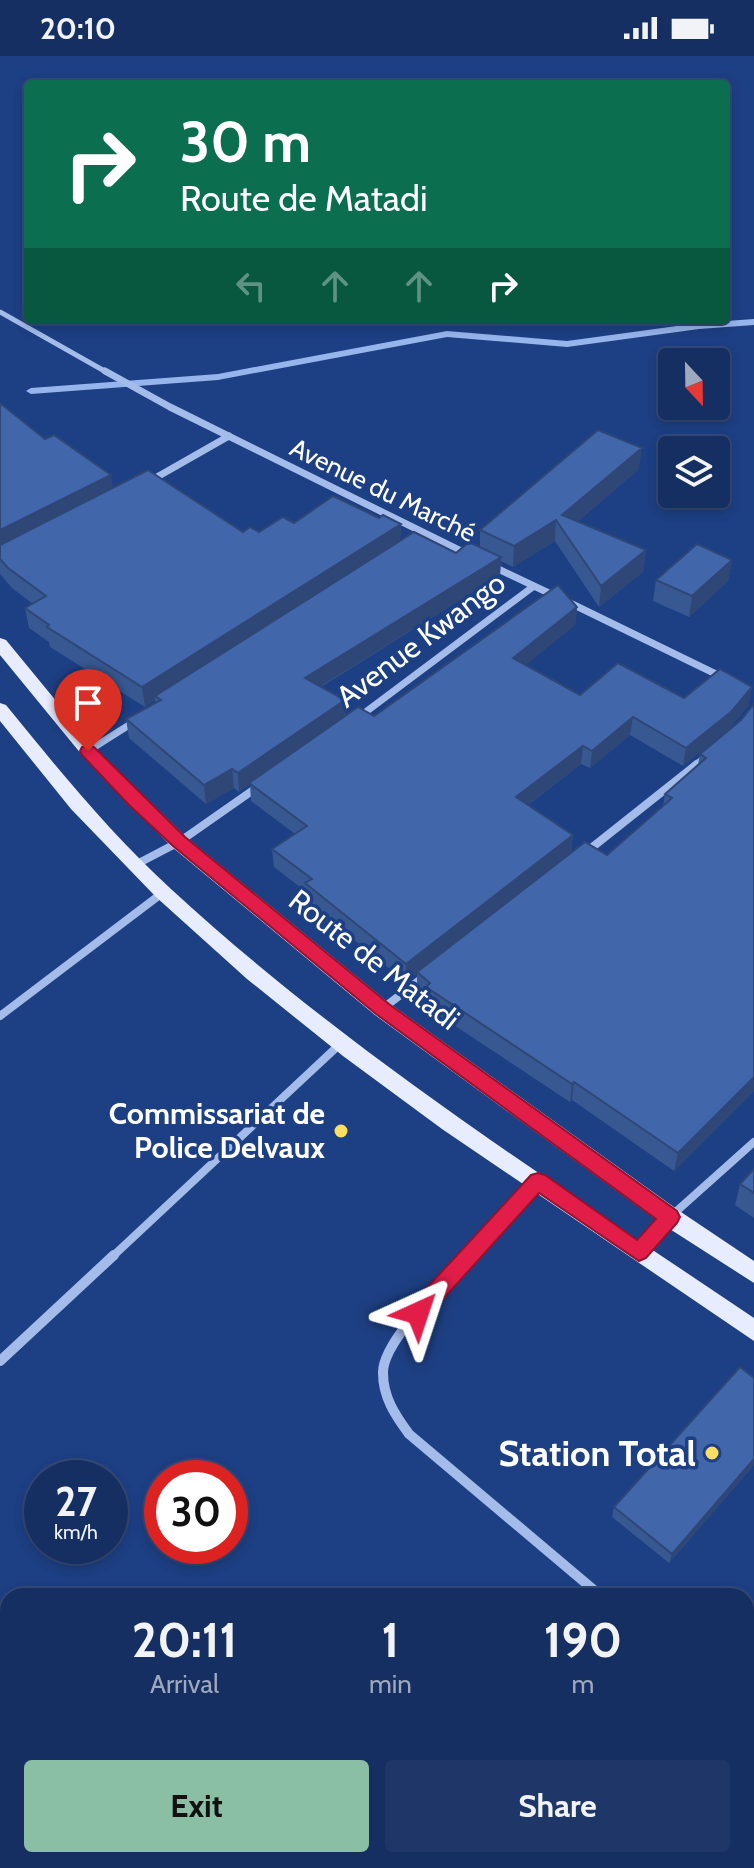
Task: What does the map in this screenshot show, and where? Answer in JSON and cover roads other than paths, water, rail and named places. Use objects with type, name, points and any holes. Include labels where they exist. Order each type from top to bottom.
[{"type":"main road","name":"Route de Matadi","points":[[0,644],[88,751],[179,842],[382,1009],[670,1217],[754,1273]]},
{"type":"main road","points":[[0,709],[38,762],[161,894],[339,1045],[754,1331]]},
{"type":"street","name":"Avenue du Marché","points":[[0,312],[229,436],[727,679]]},
{"type":"street","points":[[146,484],[229,436]]},
{"type":"street","points":[[414,542],[427,534]]},
{"type":"street","name":"Avenue Kwango","points":[[344,727],[409,682],[534,586]]},
{"type":"street","points":[[88,751],[141,718]]},
{"type":"street","points":[[579,858],[710,754]]},
{"type":"street","points":[[135,865],[179,842],[267,780]]},
{"type":"street","points":[[0,1016],[161,894]]},
{"type":"street","points":[[382,1009],[432,971]]},
{"type":"street","points":[[0,1361],[339,1045]]},
{"type":"street","points":[[639,1252],[670,1217],[754,1142]]},
{"type":"street","points":[[538,1181],[398,1334],[382,1370],[390,1408],[409,1434],[592,1588]]},
{"type":"waterway","points":[[730,324],[754,322]]},
{"type":"waterway","points":[[31,391],[218,377],[447,334],[567,344],[726,324]]},
{"type":"place","name":"Commissariat de Police Delvaux","points":[[341,1131]]},
{"type":"place","name":"Station Total","points":[[712,1453]]}]
